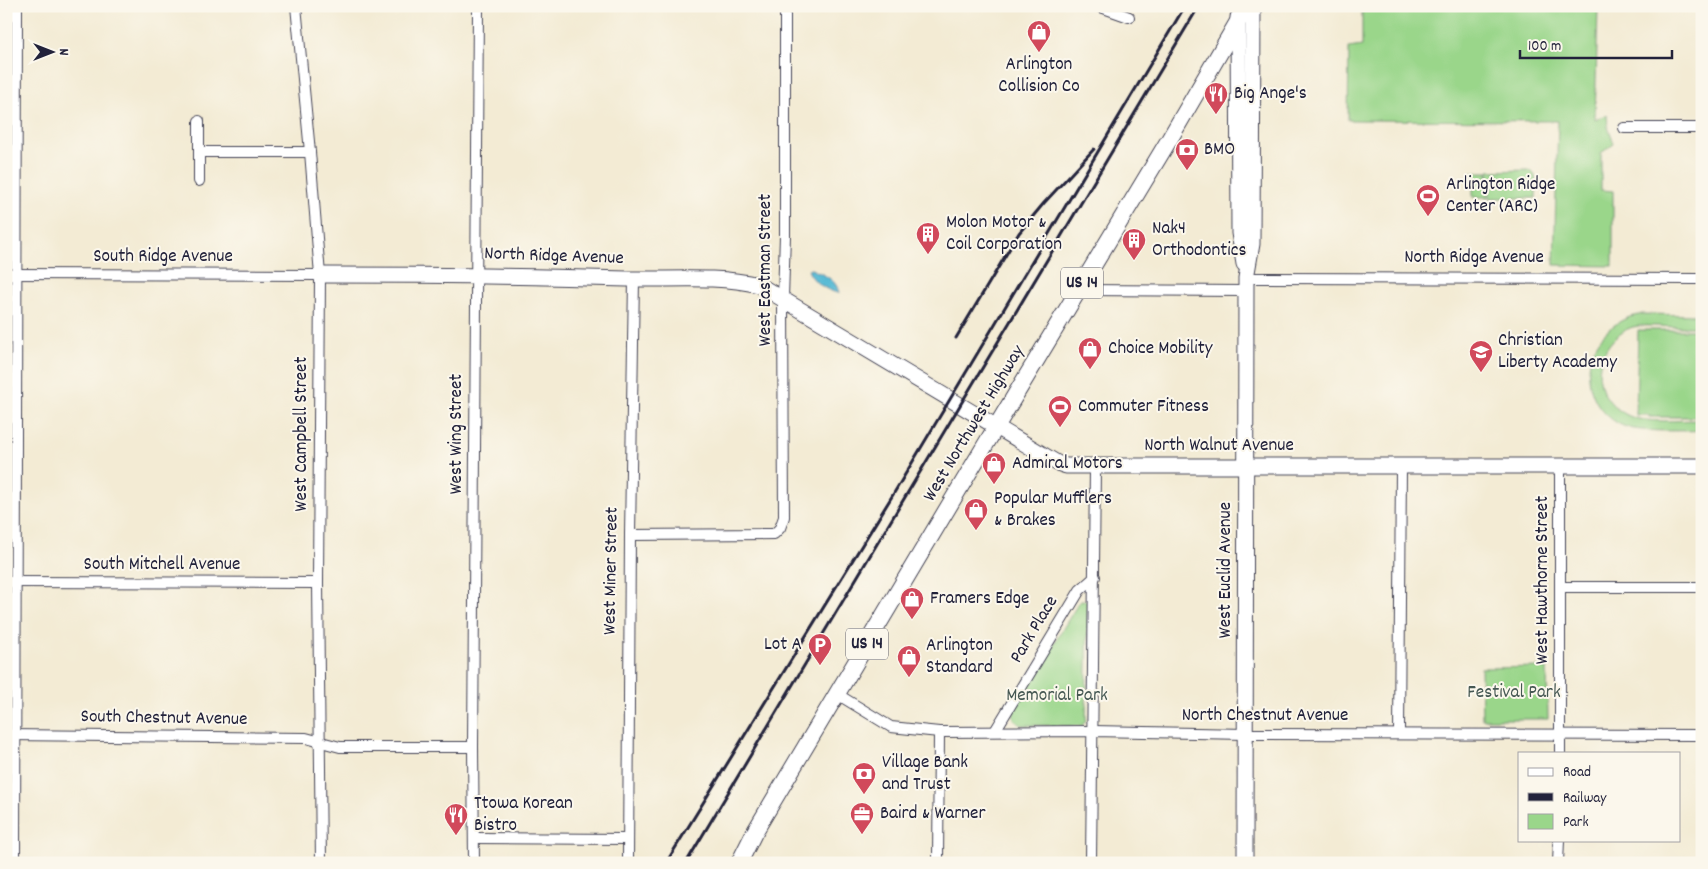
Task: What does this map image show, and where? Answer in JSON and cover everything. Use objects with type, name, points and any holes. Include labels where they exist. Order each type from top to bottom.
[{"type":"main road","name":"West Northwest Highway","points":[[739,863],[754,833],[1169,140],[1247,6]]},
{"type":"street","points":[[15,863],[10,735],[11,70],[17,6]]},
{"type":"street","name":"West Campbell Street","points":[[296,6],[320,275],[318,584],[321,863]]},
{"type":"street","name":"West Wing Street","points":[[474,863],[472,747],[478,6]]},
{"type":"street","name":"West Eastman Street","points":[[630,535],[768,534],[776,532],[780,528],[784,517],[783,298],[786,6]]},
{"type":"street","points":[[1098,6],[1129,17]]},
{"type":"street","name":"West Euclid Avenue","points":[[1238,6],[1240,233],[1246,284],[1245,863]]},
{"type":"street","name":"West Euclid Avenue","points":[[1246,284],[1252,244],[1253,6]]},
{"type":"street","points":[[199,122],[199,181]]},
{"type":"street","points":[[1624,128],[1702,128]]},
{"type":"street","points":[[199,152],[310,152]]},
{"type":"street","name":"South Ridge Avenue","points":[[11,274],[320,275]]},
{"type":"street","name":"North Ridge Avenue","points":[[320,275],[475,275],[727,280],[759,285],[783,298]]},
{"type":"street","name":"West Miner Street","points":[[628,863],[634,279]]},
{"type":"street","name":"North Ridge Avenue","points":[[1078,290],[1246,284],[1702,279]]},
{"type":"street","name":"North Walnut Avenue","points":[[783,298],[1057,463],[1066,466],[1702,466]]},
{"type":"street","points":[[1091,863],[1095,467]]},
{"type":"street","points":[[1399,734],[1401,467]]},
{"type":"street","name":"West Hawthorne Street","points":[[1560,467],[1560,752]]},
{"type":"street","name":"Park Place","points":[[995,731],[1080,590],[1095,577]]},
{"type":"street","name":"South Mitchell Avenue","points":[[11,582],[318,584]]},
{"type":"street","points":[[1561,587],[1702,587]]},
{"type":"street","name":"North Chestnut Avenue","points":[[837,694],[891,727],[939,732],[1093,731],[1246,734],[1702,735]]},
{"type":"street","points":[[938,863],[939,732]]},
{"type":"street","name":"South Chestnut Avenue","points":[[10,735],[306,738],[321,741]]},
{"type":"street","points":[[321,741],[340,747],[472,747]]},
{"type":"street","points":[[474,838],[628,839]]},
{"type":"street","points":[[1558,863],[1559,842]]},
{"type":"green space","points":[[1362,6],[1598,6],[1595,120],[1607,115],[1608,127],[1614,144],[1601,153],[1601,190],[1613,191],[1613,266],[1554,265],[1558,121],[1348,120],[1349,48],[1362,46]]},
{"type":"green space","points":[[1529,170],[1536,178],[1536,198],[1490,198],[1489,171]]},
{"type":"green space","points":[[1473,172],[1488,172],[1488,197],[1473,197]]},
{"type":"green space","points":[[1642,314],[1702,315],[1702,327],[1642,326],[1633,327],[1623,332],[1606,349],[1602,359],[1599,370],[1603,391],[1617,408],[1634,418],[1652,421],[1702,420],[1702,431],[1633,429],[1617,423],[1597,403],[1591,390],[1589,378],[1592,354],[1605,333],[1615,325],[1627,318]]},
{"type":"green space","points":[[1638,330],[1702,330],[1702,417],[1649,417],[1649,415],[1636,415]]},
{"type":"green space","name":"Memorial Park","points":[[1085,600],[1088,603],[1086,720],[1082,726],[1021,725],[1014,719],[1014,710],[1079,602]]},
{"type":"green space","name":"Festival Park","points":[[1547,667],[1548,719],[1482,719],[1481,668]]},
{"type":"water","points":[[808,269],[820,273],[832,281],[838,288],[839,293],[820,285],[809,273]]},
{"type":"railway","points":[[666,863],[894,493],[1185,6]]},
{"type":"railway","points":[[686,863],[1199,6]]},
{"type":"railway","points":[[956,338],[1019,233],[1094,149]]},
{"type":"place","name":"Arlington Collision Co","points":[[1039,53]]},
{"type":"place","name":"Big Ange's","points":[[1216,115]]},
{"type":"place","name":"BMO","points":[[1187,171]]},
{"type":"place","name":"Arlington Ridge Center (ARC)","points":[[1428,217]]},
{"type":"place","name":"Molon Motor & Coil Corporation","points":[[928,255]]},
{"type":"place","name":"Nak4 Orthodontics","points":[[1134,261]]},
{"type":"place","name":"Choice Mobility","points":[[1090,370]]},
{"type":"place","name":"Christian Liberty Academy","points":[[1481,373]]},
{"type":"place","name":"Commuter Fitness","points":[[1060,428]]},
{"type":"place","name":"Admiral Motors","points":[[994,485]]},
{"type":"place","name":"Popular Mufflers & Brakes","points":[[976,531]]},
{"type":"place","name":"Framers Edge","points":[[912,620]]},
{"type":"place","name":"Lot A","points":[[820,666]]},
{"type":"place","name":"Arlington Standard","points":[[909,678]]},
{"type":"place","name":"Village Bank and Trust","points":[[864,795]]},
{"type":"place","name":"Baird & Warner","points":[[862,835]]},
{"type":"place","name":"Ttowa Korean Bistro","points":[[456,836]]}]
